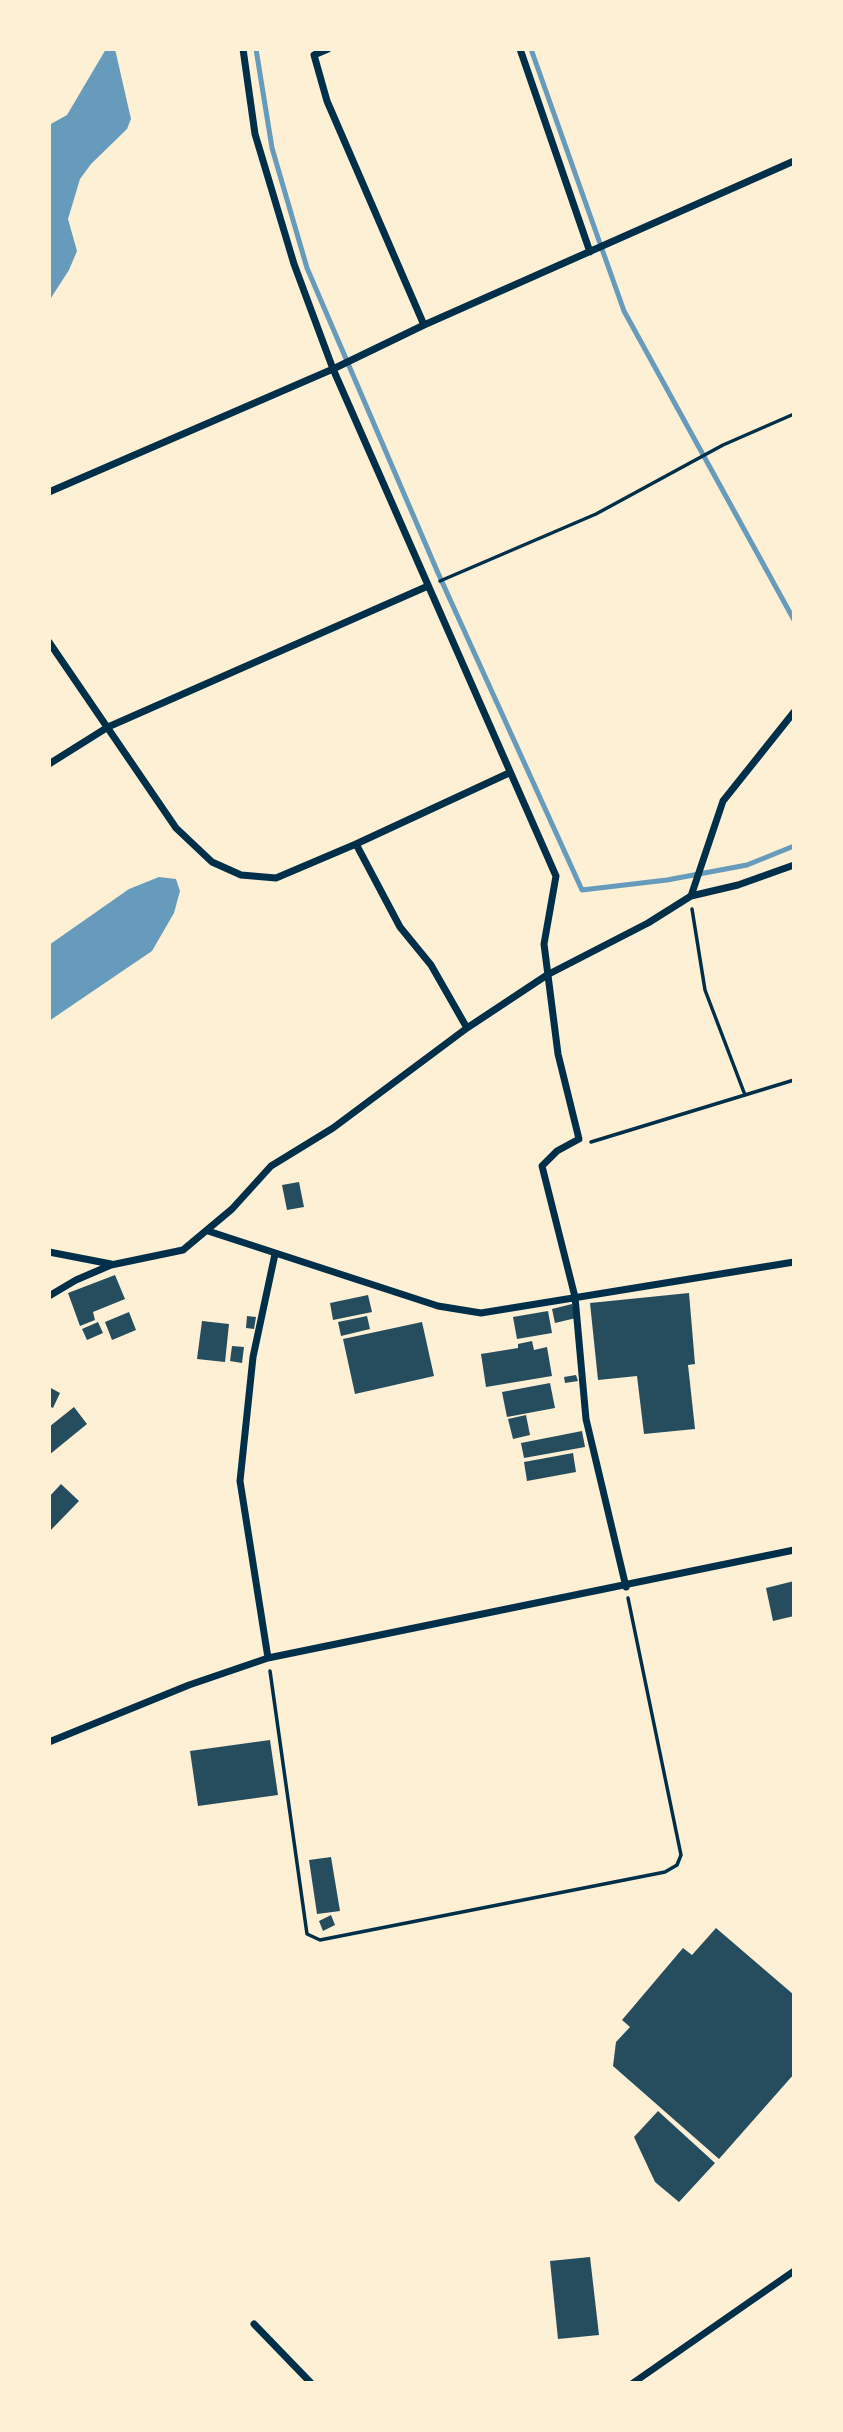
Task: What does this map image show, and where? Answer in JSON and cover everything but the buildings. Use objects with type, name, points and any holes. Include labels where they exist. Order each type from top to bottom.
[{"type":"street","points":[[243,49],[255,134],[294,264],[333,369],[556,876],[544,944],[558,1054],[579,1139],[556,1151],[542,1166],[575,1297],[586,1419],[626,1587]]},
{"type":"street","points":[[328,49],[314,55],[327,101],[424,325]]},
{"type":"street","points":[[520,49],[590,252]]},
{"type":"street","points":[[49,492],[333,369],[424,325],[794,161]]},
{"type":"street","points":[[49,764],[107,727],[428,586]]},
{"type":"street","points":[[49,642],[176,828],[212,862],[241,875],[276,878],[509,774]]},
{"type":"street","points":[[691,896],[723,801],[794,712]]},
{"type":"street","points":[[356,844],[400,927],[431,965],[467,1028]]},
{"type":"street","points":[[49,1296],[76,1280],[111,1265],[183,1250],[208,1231],[271,1166],[333,1128],[467,1028],[547,975],[648,923],[691,896],[738,885],[794,865]]},
{"type":"street","points":[[208,1231],[438,1306],[481,1313],[794,1262]]},
{"type":"street","points":[[49,1252],[111,1265]]},
{"type":"street","points":[[268,1658],[240,1481],[253,1357],[275,1254]]},
{"type":"street","points":[[49,1742],[190,1685],[268,1658],[626,1587],[794,1550]]},
{"type":"street","points":[[633,2383],[794,2271]]},
{"type":"street","points":[[254,2324],[311,2383]]},
{"type":"path","points":[[428,586],[596,514],[723,445],[794,414]]},
{"type":"path","points":[[691,896],[705,990],[745,1095]]},
{"type":"path","points":[[579,1139],[591,1142],[794,1080]]},
{"type":"path","points":[[268,1658],[307,1934],[320,1940],[665,1872],[677,1865],[681,1855],[626,1587]]},
{"type":"water","points":[[106,49],[115,49],[131,119],[127,129],[91,164],[80,179],[68,219],[77,251],[69,270],[49,301],[49,125],[67,115]]},
{"type":"water","points":[[159,877],[176,879],[180,891],[174,913],[152,951],[49,1021],[49,945],[129,889]]},
{"type":"waterway","points":[[256,49],[272,148],[307,268],[438,573],[582,890],[667,880],[747,865],[794,846]]},
{"type":"waterway","points":[[531,49],[624,311],[794,620]]}]
